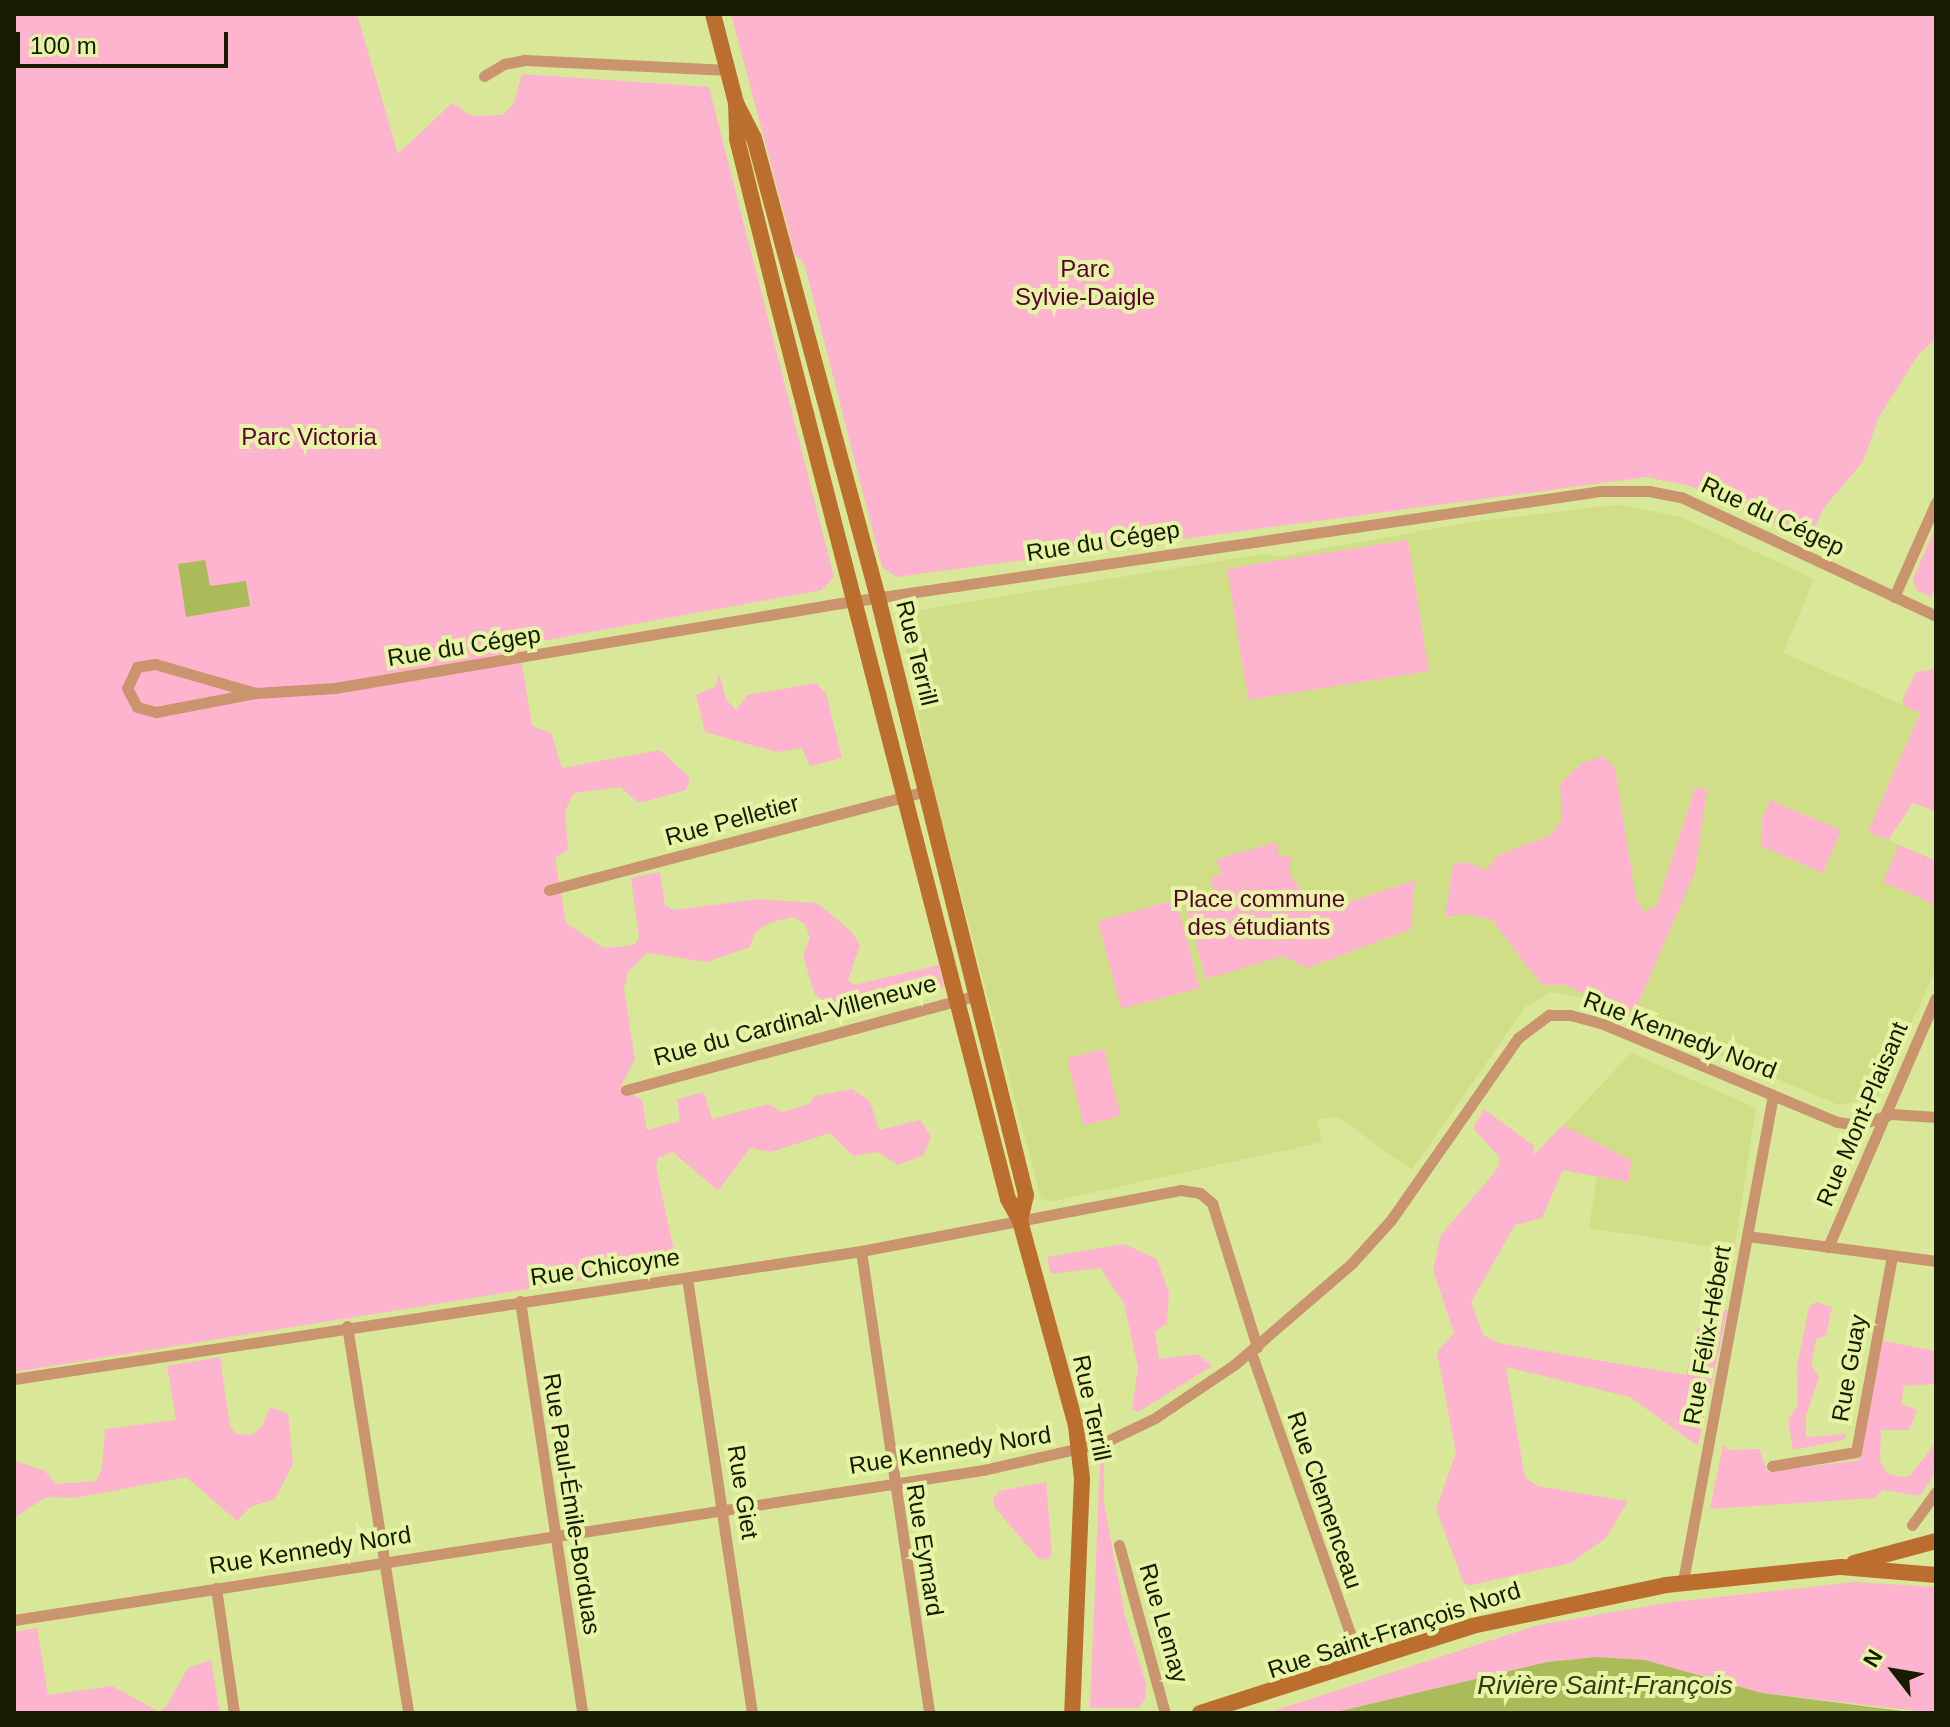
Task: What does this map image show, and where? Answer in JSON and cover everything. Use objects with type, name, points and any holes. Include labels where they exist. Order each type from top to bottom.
[{"type":"street","name":"Rue Terrill","points":[[713,14],[736,103],[737,139],[761,239],[858,601],[1008,1199],[1020,1221],[1080,1451],[1072,1713]]},
{"type":"street","points":[[484,76],[504,64],[525,60],[728,70]]},
{"type":"street","name":"Rue Terrill","points":[[736,103],[754,138],[878,598],[1026,1195],[1020,1221]]},
{"type":"street","name":"Rue du Cégep","points":[[256,693],[155,664],[137,667],[127,688],[137,707],[156,712],[256,693],[386,681],[858,601],[1418,516],[1627,491],[1681,497],[1936,616]]},
{"type":"street","points":[[1894,597],[1936,502]]},
{"type":"street","name":"Rue Pelletier","points":[[549,890],[926,791]]},
{"type":"street","name":"Rue du Cardinal-Villeneuve","points":[[626,1090],[977,995]]},
{"type":"street","name":"Rue Mont-Plaisant","points":[[1828,1247],[1936,998]]},
{"type":"street","name":"Rue Kennedy Nord","points":[[14,1620],[1080,1451],[1144,1424],[1254,1350],[1379,1235],[1505,1055],[1536,1021],[1559,1014],[1586,1018],[1848,1124],[1885,1115],[1936,1117]]},
{"type":"street","name":"Rue Félix-Hébert","points":[[1683,1581],[1773,1095]]},
{"type":"street","name":"Rue Chicoyne","points":[[14,1379],[347,1326],[861,1251],[1181,1190],[1200,1193]]},
{"type":"street","name":"Rue Clemenceau","points":[[1200,1193],[1212,1203],[1254,1350],[1360,1662]]},
{"type":"street","points":[[1747,1236],[1936,1261]]},
{"type":"street","name":"Rue Eymard","points":[[861,1251],[892,1482],[929,1713]]},
{"type":"street","name":"Rue Guay","points":[[1772,1466],[1856,1452],[1892,1255]]},
{"type":"street","name":"Rue Giet","points":[[687,1278],[724,1509],[752,1713]]},
{"type":"street","name":"Rue Paul-Émile-Borduas","points":[[520,1301],[582,1713]]},
{"type":"street","points":[[347,1326],[408,1713]]},
{"type":"street","points":[[1912,1525],[1936,1492]]},
{"type":"street","points":[[1841,1567],[1936,1541]]},
{"type":"street","name":"Rue Lemay","points":[[1119,1545],[1165,1713]]},
{"type":"street","name":"Rue Saint-François Nord","points":[[1200,1713],[1310,1682],[1360,1662],[1535,1610],[1683,1581],[1841,1567],[1936,1575]]},
{"type":"street","points":[[216,1588],[234,1713]]},
{"type":"shaded area","points":[[1616,505],[1679,516],[1814,579],[1783,653],[1920,712],[1869,832],[1936,861],[1936,969],[1878,1097],[1839,1105],[1581,997],[1551,992],[1525,1007],[1412,1170],[1338,1117],[1317,1119],[1322,1142],[1054,1201],[1041,1199],[931,780],[903,633],[910,616],[919,610],[1262,554],[1277,557],[1472,522]]},
{"type":"shaded area","points":[[1631,1053],[1756,1108],[1734,1250],[1589,1228],[1597,1177],[1528,1163]]},
{"type":"green space","name":"Parc Victoria","points":[[14,14],[357,14],[398,154],[452,103],[472,116],[503,115],[514,103],[522,74],[709,87],[834,577],[822,590],[519,645],[532,726],[551,733],[562,768],[660,750],[690,778],[686,790],[647,801],[637,802],[621,787],[574,793],[565,811],[568,850],[555,858],[566,923],[604,948],[634,945],[639,938],[631,878],[660,872],[665,905],[673,910],[760,899],[817,903],[852,932],[860,946],[848,980],[854,985],[939,965],[944,987],[833,1009],[814,993],[803,955],[810,938],[805,924],[793,917],[769,923],[755,933],[750,947],[707,962],[647,953],[628,972],[624,989],[635,1059],[621,1086],[642,1100],[647,1130],[680,1121],[677,1099],[704,1092],[712,1119],[768,1104],[782,1112],[809,1104],[815,1096],[852,1089],[870,1101],[879,1130],[920,1120],[931,1137],[924,1155],[898,1165],[877,1152],[853,1156],[830,1133],[771,1152],[750,1148],[718,1191],[673,1152],[658,1158],[656,1167],[677,1265],[14,1372]]},
{"type":"green space","name":"Parc Sylvie-Daigle","points":[[731,14],[1934,14],[1936,339],[1918,355],[1878,419],[1863,462],[1823,509],[1810,540],[1690,486],[1647,477],[897,577],[882,567],[804,263],[795,255]]},
{"type":"green space","points":[[1936,527],[1936,585],[1931,597],[1917,591],[1913,579]]},
{"type":"green space","points":[[1408,540],[1429,671],[1248,700],[1227,569]]},
{"type":"green space","points":[[1936,669],[1936,812],[1913,803],[1888,840],[1868,832],[1920,713],[1903,705],[1903,698],[1916,672]]},
{"type":"green space","points":[[719,673],[726,699],[736,710],[747,695],[816,683],[826,693],[842,758],[810,766],[802,748],[777,752],[705,732],[696,695],[716,686]]},
{"type":"green space","points":[[1602,756],[1615,768],[1636,899],[1644,912],[1657,905],[1695,788],[1707,789],[1695,872],[1634,1013],[1565,985],[1541,984],[1492,920],[1468,914],[1445,917],[1453,864],[1466,862],[1486,870],[1498,855],[1551,835],[1562,820],[1560,784],[1582,763]]},
{"type":"green space","points":[[1770,800],[1841,830],[1823,873],[1761,846],[1762,820]]},
{"type":"green space","name":"Place commune des étudiants","points":[[1277,842],[1279,857],[1291,856],[1289,875],[1322,911],[1415,880],[1411,929],[1307,968],[1283,956],[1206,979],[1185,903],[1214,896],[1211,877],[1221,875],[1217,859]]},
{"type":"green space","points":[[1899,845],[1936,861],[1936,905],[1883,882]]},
{"type":"green space","points":[[1176,900],[1200,988],[1121,1009],[1098,921]]},
{"type":"green space","points":[[1104,1049],[1121,1116],[1084,1125],[1067,1058]]},
{"type":"green space","points":[[1484,1109],[1534,1146],[1534,1155],[1563,1125],[1632,1161],[1628,1182],[1563,1170],[1542,1218],[1515,1225],[1471,1302],[1483,1335],[1498,1343],[1686,1375],[1697,1330],[1706,1319],[1728,1309],[1698,1446],[1630,1397],[1506,1367],[1525,1478],[1538,1486],[1628,1501],[1606,1538],[1571,1563],[1470,1585],[1464,1584],[1436,1509],[1456,1453],[1437,1352],[1454,1333],[1433,1270],[1441,1235],[1498,1168],[1500,1158],[1473,1128]]},
{"type":"green space","points":[[1124,1244],[1157,1259],[1169,1293],[1167,1323],[1155,1332],[1159,1359],[1198,1354],[1212,1366],[1138,1412],[1132,1409],[1138,1368],[1124,1303],[1100,1268],[1051,1274],[1047,1257]]},
{"type":"green space","points":[[1816,1302],[1832,1307],[1826,1336],[1816,1339],[1811,1365],[1819,1377],[1806,1416],[1806,1437],[1847,1434],[1843,1440],[1793,1450],[1788,1420],[1798,1405],[1797,1367],[1809,1307]]},
{"type":"green space","points":[[1883,1341],[1936,1351],[1936,1384],[1904,1386],[1901,1404],[1917,1410],[1909,1430],[1881,1430],[1880,1461],[1888,1474],[1910,1476],[1936,1442],[1936,1472],[1920,1496],[1883,1490],[1875,1498],[1710,1509],[1723,1445],[1729,1450],[1759,1449],[1768,1472],[1859,1460]]},
{"type":"green space","points":[[220,1357],[230,1427],[237,1434],[251,1435],[262,1427],[270,1407],[288,1414],[293,1464],[275,1499],[250,1507],[237,1521],[186,1477],[74,1498],[46,1497],[14,1518],[14,1460],[45,1471],[56,1484],[96,1481],[102,1469],[105,1429],[176,1420],[167,1366]]},
{"type":"green space","points":[[1100,1462],[1104,1462],[1104,1503],[1125,1616],[1146,1683],[1145,1700],[1138,1708],[1090,1708]]},
{"type":"green space","points":[[1046,1482],[1052,1555],[1046,1560],[1039,1559],[995,1508],[993,1499],[999,1491]]},
{"type":"green space","points":[[1855,1582],[1936,1587],[1936,1713],[1762,1693],[1645,1660],[1597,1657],[1547,1662],[1332,1713],[1267,1713],[1538,1625],[1673,1602]]},
{"type":"green space","points":[[37,1628],[48,1695],[112,1686],[158,1711],[166,1707],[188,1668],[211,1660],[220,1713],[14,1713],[14,1632]]},
{"type":"water","points":[[205,560],[210,586],[246,581],[250,606],[186,617],[178,564]]},
{"type":"water","name":"Rivière Saint-François","points":[[1597,1657],[1645,1660],[1762,1693],[1918,1713],[1332,1713],[1547,1662]]}]
